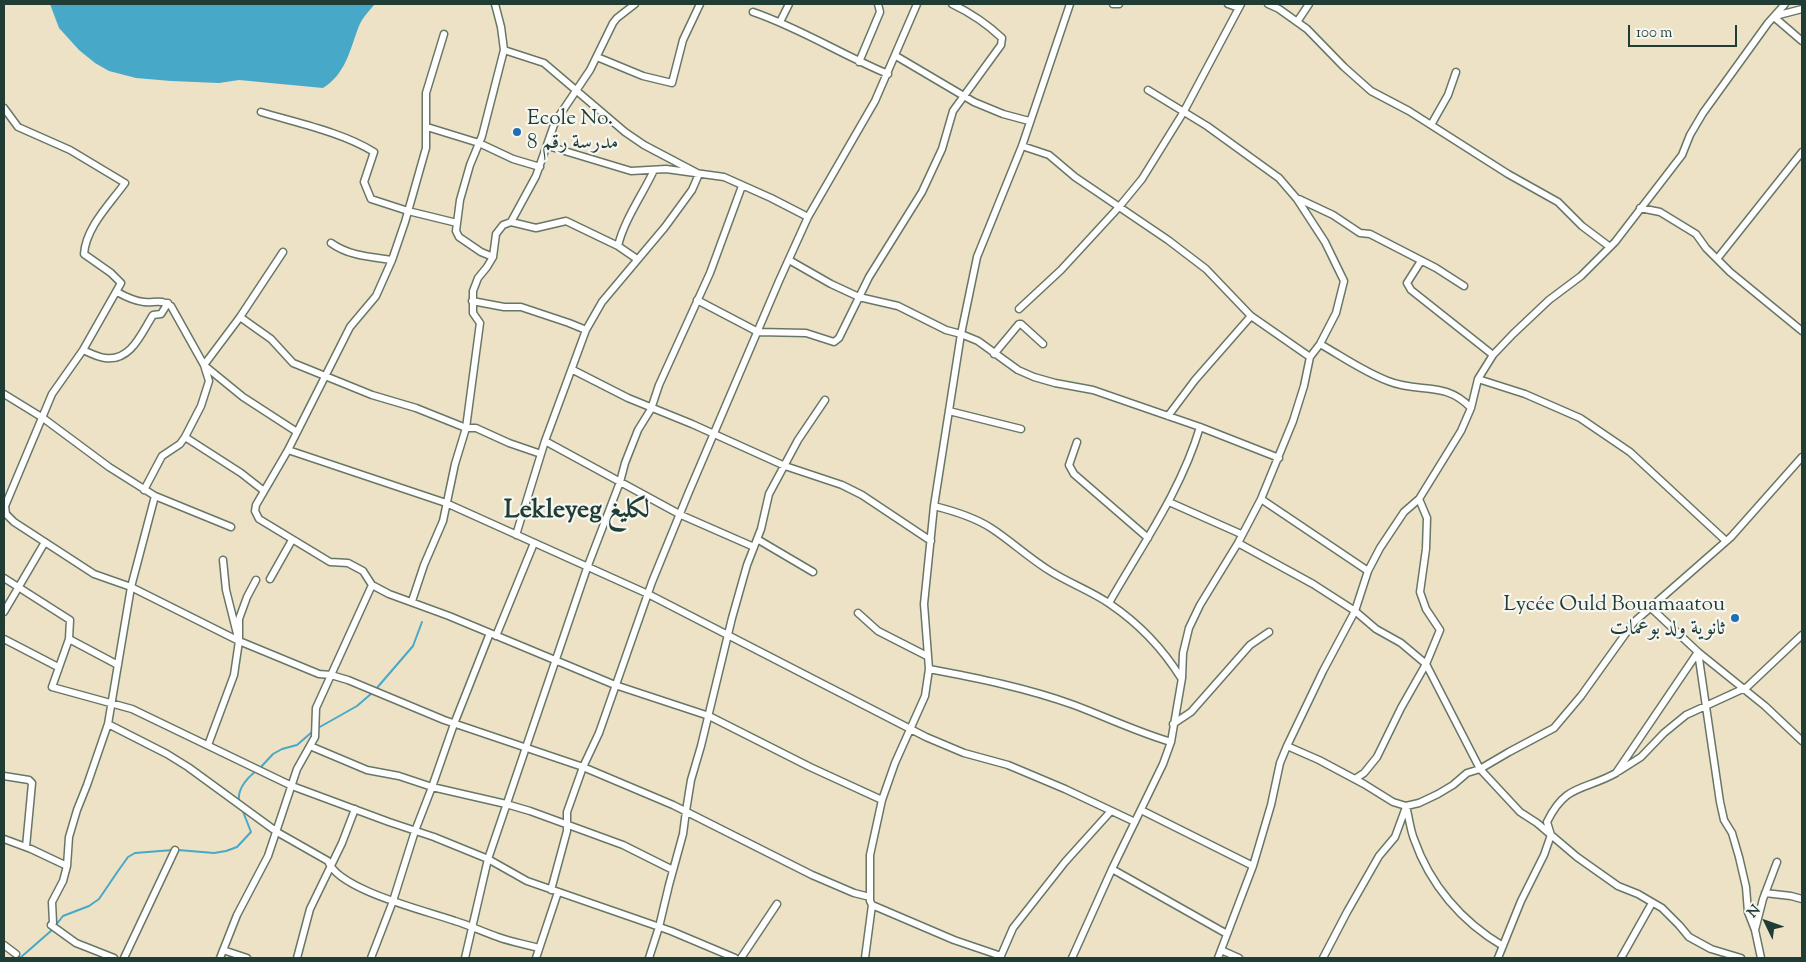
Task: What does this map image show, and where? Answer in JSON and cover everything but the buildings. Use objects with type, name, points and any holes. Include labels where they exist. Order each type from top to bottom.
[{"type":"street","points":[[493,257],[481,252],[459,237],[456,231],[460,200],[470,165],[479,143],[504,50],[495,4]]},
{"type":"street","points":[[511,222],[540,167],[555,122],[590,70],[613,23],[635,4]]},
{"type":"street","points":[[596,57],[643,76],[672,83],[683,40],[700,4]]},
{"type":"street","points":[[780,22],[789,4]]},
{"type":"street","points":[[859,62],[880,12],[878,4]]},
{"type":"street","points":[[536,958],[555,891],[567,831],[567,812],[583,767],[599,733],[648,594],[778,281],[808,218],[875,101],[918,4]]},
{"type":"street","points":[[697,300],[758,332],[806,333],[834,342],[839,338],[869,277],[922,192],[942,149],[953,111],[1001,45],[1002,38],[973,15],[952,4]]},
{"type":"street","points":[[865,958],[872,905],[870,897],[870,855],[882,800],[895,762],[925,696],[928,669],[924,604],[934,506],[961,334],[977,257],[1022,146],[1070,4]]},
{"type":"street","points":[[1113,4],[1119,4]]},
{"type":"street","points":[[1019,309],[1061,270],[1142,179],[1184,113],[1240,6],[1228,4]]},
{"type":"street","points":[[1268,4],[1279,9],[1307,29],[1344,68],[1371,92],[1409,110],[1508,174],[1558,202],[1582,226],[1610,247]]},
{"type":"street","points":[[1297,22],[1309,4]]},
{"type":"street","points":[[1218,958],[1252,866],[1271,805],[1280,763],[1287,746],[1323,670],[1355,611],[1368,571],[1380,548],[1404,512],[1419,499],[1461,431],[1471,408],[1478,379],[1493,354],[1549,300],[1581,276],[1610,247],[1682,155],[1690,135],[1703,113],[1774,17],[1786,4]]},
{"type":"street","points":[[1774,17],[1802,9]]},
{"type":"street","points":[[753,12],[780,22],[859,62],[888,74]]},
{"type":"street","points":[[1774,17],[1802,41]]},
{"type":"street","points":[[444,34],[426,93],[426,148],[392,260],[376,296],[352,324],[288,450],[256,505],[257,516],[292,540],[330,562],[348,563],[363,571],[372,584],[389,594],[412,601],[615,685],[708,716],[810,767],[882,800]]},
{"type":"street","points":[[504,50],[544,63],[630,136],[699,174]]},
{"type":"street","points":[[896,56],[964,97],[1003,114],[1029,121]]},
{"type":"street","points":[[1431,125],[1448,94],[1456,72]]},
{"type":"street","points":[[1072,958],[1112,869],[1163,764],[1171,742],[1182,678],[1183,653],[1189,628],[1200,605],[1238,542],[1261,499],[1293,421],[1304,386],[1310,357],[1320,344],[1336,313],[1344,281],[1325,242],[1298,199],[1279,178],[1206,126],[1148,90]]},
{"type":"street","points":[[4,108],[18,127],[70,150],[125,183],[94,226],[85,244],[84,254],[111,273],[121,283],[83,350],[52,394],[5,506],[6,514],[14,522],[86,570],[131,587],[238,641],[319,674],[331,675],[454,724],[583,767],[686,811],[812,875],[854,893],[870,897]]},
{"type":"street","points":[[261,112],[360,143],[374,152],[364,182],[371,199],[408,211],[457,223]]},
{"type":"street","points":[[426,127],[479,143],[513,159],[540,167]]},
{"type":"street","points":[[548,146],[631,171],[666,169],[724,177],[771,198],[808,218]]},
{"type":"street","points":[[1022,146],[1049,155],[1074,177],[1168,240],[1206,268],[1225,291],[1251,316],[1310,357]]},
{"type":"street","points":[[1717,259],[1802,152]]},
{"type":"street","points":[[618,246],[622,231],[654,170]]},
{"type":"street","points":[[516,535],[545,440],[573,370],[586,330],[602,302],[665,227],[692,190],[699,174]]},
{"type":"street","points":[[465,958],[488,859],[557,661],[587,568],[620,482],[624,463],[638,430],[651,409],[659,385],[710,273],[742,186]]},
{"type":"street","points":[[1298,199],[1333,215],[1360,233],[1370,234],[1436,268],[1464,286]]},
{"type":"street","points":[[1640,208],[1660,212],[1696,234],[1717,259],[1802,331]]},
{"type":"street","points":[[412,601],[424,565],[443,521],[455,464],[466,428],[480,323],[473,314],[473,291],[478,278],[493,257],[496,234],[503,225],[511,222],[536,228],[566,220],[618,246],[637,259]]},
{"type":"street","points":[[331,243],[342,250],[354,254],[392,260]]},
{"type":"street","points":[[204,365],[240,317],[283,252]]},
{"type":"street","points":[[789,260],[831,284],[859,297],[898,306],[946,330],[961,334],[978,342],[1018,370],[1034,377],[1093,390],[1200,427],[1279,458]]},
{"type":"street","points":[[1421,261],[1407,283],[1411,290],[1493,354]]},
{"type":"street","points":[[117,292],[140,302],[159,301],[168,304],[174,309],[204,365],[209,381],[201,406],[185,437],[180,444],[160,458],[144,490]]},
{"type":"street","points":[[472,301],[504,307],[521,307],[569,322],[586,330]]},
{"type":"street","points":[[83,350],[104,358],[120,356],[140,339],[151,316],[161,314],[168,304]]},
{"type":"street","points":[[1168,416],[1194,380],[1251,316]]},
{"type":"street","points":[[240,317],[271,340],[289,360],[372,395],[416,408],[466,428],[476,428],[509,443],[541,454]]},
{"type":"street","points":[[994,354],[1019,324],[1042,344]]},
{"type":"street","points":[[1320,344],[1361,370],[1391,382],[1443,390],[1462,398],[1471,408]]},
{"type":"street","points":[[204,365],[243,397],[297,432]]},
{"type":"street","points":[[573,370],[651,409],[714,434],[785,466],[842,485],[862,495],[931,541]]},
{"type":"street","points":[[1478,379],[1525,394],[1580,418],[1630,452],[1726,541]]},
{"type":"street","points":[[4,394],[43,418],[109,467],[154,496],[231,527]]},
{"type":"street","points":[[649,958],[684,834],[691,780],[737,600],[770,494],[798,440],[825,400]]},
{"type":"street","points":[[949,411],[1021,429]]},
{"type":"street","points":[[1109,603],[1169,502],[1193,449],[1200,427]]},
{"type":"street","points":[[185,437],[241,473],[264,491]]},
{"type":"street","points":[[545,440],[681,515],[754,547]]},
{"type":"street","points":[[1077,442],[1069,465],[1074,474],[1148,538]]},
{"type":"street","points":[[288,450],[446,503],[648,594],[926,737],[964,754],[1008,766],[1135,822]]},
{"type":"street","points":[[1287,746],[1319,760],[1393,802],[1406,806],[1419,803],[1438,794],[1453,785],[1467,773],[1480,769],[1554,728],[1581,696],[1631,626],[1726,541],[1802,457]]},
{"type":"street","points":[[114,958],[76,943],[51,925],[53,923],[52,902],[63,881],[67,866],[69,837],[108,724],[131,587],[154,496]]},
{"type":"street","points":[[1261,499],[1368,571]]},
{"type":"street","points":[[1355,780],[1364,773],[1377,757],[1401,708],[1426,664],[1440,630],[1426,609],[1420,592],[1426,549],[1427,518],[1419,499]]},
{"type":"street","points":[[1169,502],[1241,534]]},
{"type":"street","points":[[934,506],[960,513],[990,527],[1050,571],[1109,603],[1134,622],[1156,644],[1182,678]]},
{"type":"street","points":[[757,539],[813,572]]},
{"type":"street","points":[[270,579],[292,540]]},
{"type":"street","points":[[4,612],[45,542]]},
{"type":"street","points":[[1238,542],[1313,584],[1355,611],[1376,629],[1401,642],[1426,664],[1480,769],[1520,812],[1537,823],[1577,857],[1618,886],[1638,894],[1662,908],[1689,937],[1711,949],[1741,958]]},
{"type":"street","points":[[371,958],[393,901],[415,831],[454,724],[534,543]]},
{"type":"street","points":[[223,560],[230,607],[238,641]]},
{"type":"street","points":[[4,578],[70,620],[69,639],[52,687],[132,709],[292,786],[488,859],[527,880],[659,927],[735,958]]},
{"type":"street","points":[[208,745],[234,675],[240,619],[247,597],[256,580]]},
{"type":"street","points":[[220,958],[237,915],[268,856],[297,769],[315,737],[316,708],[372,584]]},
{"type":"street","points":[[1650,607],[1698,652],[1743,688],[1802,741]]},
{"type":"street","points":[[858,613],[878,631],[927,656]]},
{"type":"street","points":[[1173,724],[1192,712],[1250,645],[1269,632]]},
{"type":"street","points":[[1498,958],[1521,901],[1544,855],[1551,835],[1548,822],[1556,807],[1565,796],[1577,788],[1616,773],[1641,757],[1686,714],[1743,688],[1802,635]]},
{"type":"street","points":[[4,639],[58,667]]},
{"type":"street","points":[[69,639],[118,665]]},
{"type":"street","points":[[1698,652],[1720,802],[1724,820],[1732,833],[1739,857],[1746,887],[1748,912],[1755,930],[1761,958]]},
{"type":"street","points":[[1616,773],[1698,652]]},
{"type":"street","points":[[928,669],[979,678],[1038,694],[1073,705],[1140,733],[1171,742]]},
{"type":"street","points":[[108,724],[167,754],[188,767],[277,832],[328,861],[330,867],[347,881],[393,901],[499,937],[539,948]]},
{"type":"street","points":[[310,746],[368,770],[399,776],[432,788],[506,804],[567,824],[623,845],[673,870]]},
{"type":"street","points":[[4,776],[29,780],[32,784],[26,847]]},
{"type":"street","points":[[1406,806],[1414,839],[1434,880],[1459,912],[1484,935],[1503,946]]},
{"type":"street","points":[[1323,958],[1346,912],[1379,856],[1395,837],[1406,806]]},
{"type":"street","points":[[297,958],[310,909],[342,843],[354,809]]},
{"type":"street","points":[[1141,810],[1252,866]]},
{"type":"street","points":[[872,905],[954,940],[1000,957],[1017,922],[1065,862],[1111,811]]},
{"type":"street","points":[[4,839],[67,866]]},
{"type":"street","points":[[124,958],[175,850]]},
{"type":"street","points":[[1755,930],[1765,893],[1777,862]]},
{"type":"street","points":[[1112,869],[1227,934]]},
{"type":"street","points":[[1765,893],[1802,899]]},
{"type":"street","points":[[1621,958],[1652,903]]},
{"type":"street","points":[[741,958],[777,904]]},
{"type":"street","points":[[4,945],[16,954]]},
{"type":"street","points":[[224,950],[247,958]]},
{"type":"street","points":[[1222,950],[1239,958]]},
{"type":"water","points":[[50,4],[375,4],[360,23],[342,68],[337,76],[323,88],[239,80],[219,83],[171,81],[136,78],[109,71],[79,50],[59,28]]},
{"type":"waterway","points":[[376,689],[413,646],[422,622]]},
{"type":"waterway","points":[[318,728],[357,706],[372,693]]},
{"type":"waterway","points":[[260,768],[273,754],[282,749],[297,745],[312,732]]},
{"type":"waterway","points":[[239,802],[239,793],[243,785],[256,771]]},
{"type":"waterway","points":[[178,850],[214,853],[237,847],[251,832],[242,809]]},
{"type":"waterway","points":[[55,926],[63,916],[89,906],[99,899],[128,857],[135,853],[173,850]]},
{"type":"waterway","points":[[20,958],[52,930]]},
{"type":"place","name":"Ecole No. 8 مدرسة رقم","points":[[517,132]]},
{"type":"place","name":"Lycée Ould Bouamaatou ثانوية ولد بوعمات","points":[[1735,618]]},
{"type":"district","name":"Lekleyeg لكليغ","points":[[577,513]]}]
